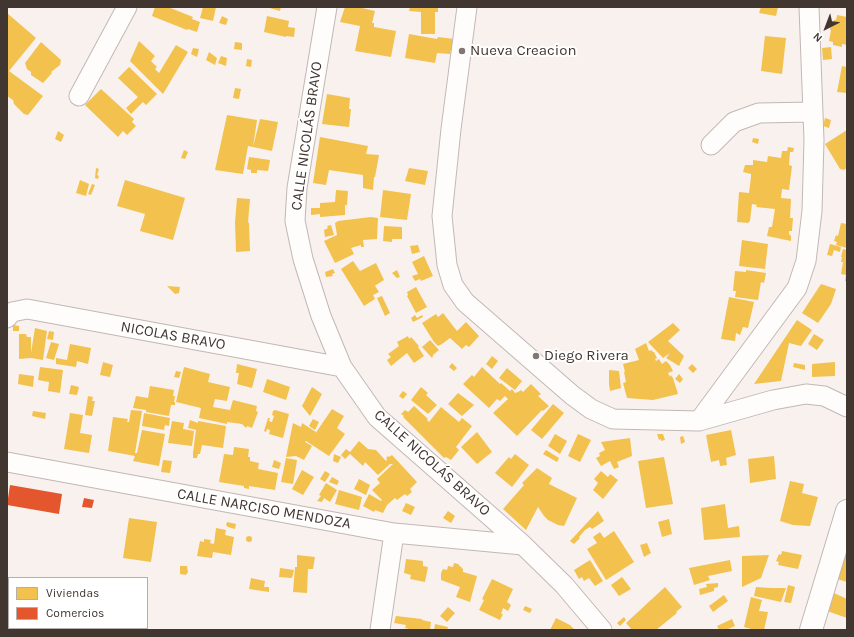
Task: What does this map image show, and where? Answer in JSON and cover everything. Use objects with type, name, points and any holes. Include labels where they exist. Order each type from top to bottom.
[{"type":"street","points":[[79,96],[127,7]]},
{"type":"street","name":"CALLE NICOLÁS BRAVO","points":[[327,7],[297,188],[295,221],[303,258],[321,316],[342,367],[377,417],[524,545],[564,585],[602,630]]},
{"type":"street","points":[[466,7],[442,216],[447,265],[453,285],[465,302],[572,395],[591,410],[613,419],[698,421],[773,400],[806,394],[824,396],[847,407]]},
{"type":"street","points":[[698,421],[797,288],[806,261],[812,211],[814,140],[809,7]]},
{"type":"street","points":[[711,145],[734,122],[759,113],[813,112]]},
{"type":"street","name":"NICOLAS BRAVO","points":[[7,318],[12,312],[27,308],[342,367]]},
{"type":"street","name":"CALLE NARCISO MENDOZA","points":[[7,462],[394,533],[524,545]]},
{"type":"street","points":[[811,630],[847,511]]},
{"type":"street","points":[[380,630],[394,533]]},
{"type":"building: Viviendas","points":[[155,7],[168,7],[193,17],[192,19],[200,22],[197,32],[187,30],[152,16]]},
{"type":"building: Viviendas","points":[[203,7],[216,7],[213,21],[200,18]]},
{"type":"building: Viviendas","points":[[266,7],[281,7],[280,11]]},
{"type":"building: Viviendas","points":[[345,7],[358,7],[375,11],[372,23],[374,23],[374,27],[396,31],[391,57],[355,51],[360,26],[340,22]]},
{"type":"building: Viviendas","points":[[410,7],[438,7],[438,12],[435,12],[435,34],[421,34],[421,12],[409,11]]},
{"type":"building: Viviendas","points":[[761,7],[778,7],[776,16],[759,13]]},
{"type":"building: Viviendas","points":[[7,13],[36,38],[9,71],[43,96],[28,115],[24,114],[14,104],[13,100],[7,96]]},
{"type":"building: Viviendas","points":[[837,15],[847,17],[847,45],[842,44],[842,47],[833,45],[833,42],[829,41],[831,23],[836,20]]},
{"type":"building: Viviendas","points":[[222,16],[228,19],[226,25],[219,23]]},
{"type":"building: Viviendas","points":[[267,16],[289,21],[288,27],[295,28],[294,37],[286,37],[264,32]]},
{"type":"building: Viviendas","points":[[409,34],[437,39],[438,37],[454,39],[450,54],[437,53],[435,63],[405,58]]},
{"type":"building: Viviendas","points":[[765,36],[786,38],[782,74],[761,71]]},
{"type":"building: Viviendas","points":[[139,41],[155,56],[151,61],[157,67],[155,69],[159,73],[176,45],[188,52],[163,94],[130,61]]},
{"type":"building: Viviendas","points":[[41,42],[61,60],[60,65],[51,72],[52,73],[43,83],[31,75],[31,72],[27,69],[25,63]]},
{"type":"building: Viviendas","points":[[235,42],[242,43],[242,50],[234,49]]},
{"type":"building: Viviendas","points":[[831,47],[832,59],[823,60],[822,48]]},
{"type":"building: Viviendas","points":[[193,48],[199,49],[197,57],[191,54]]},
{"type":"building: Viviendas","points":[[209,52],[217,58],[215,65],[206,60]]},
{"type":"building: Viviendas","points":[[221,56],[227,58],[226,66],[218,63]]},
{"type":"building: Viviendas","points":[[247,59],[252,60],[251,67],[246,66]]},
{"type":"building: Viviendas","points":[[842,66],[847,67],[847,93],[837,92]]},
{"type":"building: Viviendas","points":[[129,67],[157,94],[146,105],[143,102],[131,114],[126,108],[138,97],[118,78]]},
{"type":"building: Viviendas","points":[[235,88],[241,89],[239,99],[233,98]]},
{"type":"building: Viviendas","points":[[101,89],[134,119],[132,122],[136,126],[127,135],[123,131],[118,137],[85,105]]},
{"type":"building: Viviendas","points":[[327,94],[350,98],[349,109],[351,109],[349,127],[322,124]]},
{"type":"building: Viviendas","points":[[227,115],[257,120],[253,147],[248,146],[243,174],[215,170]]},
{"type":"building: Viviendas","points":[[825,118],[831,120],[829,128],[823,126]]},
{"type":"building: Viviendas","points":[[260,119],[278,122],[272,151],[253,147]]},
{"type":"building: Viviendas","points":[[847,130],[847,168],[844,170],[840,169],[825,144]]},
{"type":"building: Viviendas","points":[[58,131],[64,135],[61,142],[55,139]]},
{"type":"building: Viviendas","points":[[320,137],[368,146],[366,154],[379,155],[374,177],[373,190],[363,188],[363,175],[329,170],[326,185],[313,183]]},
{"type":"building: Viviendas","points":[[753,138],[759,139],[758,144],[752,142]]},
{"type":"building: Viviendas","points":[[788,147],[794,148],[793,152],[790,152],[789,165],[792,166],[789,190],[782,189],[781,198],[791,199],[790,218],[793,218],[792,231],[789,231],[789,234],[791,236],[791,241],[767,236],[769,227],[772,227],[775,209],[756,207],[757,205],[752,204],[750,221],[748,223],[737,222],[739,192],[749,193],[751,174],[743,172],[745,165],[753,165],[753,160],[767,162],[768,156],[781,158],[782,151],[787,151]]},
{"type":"building: Viviendas","points":[[184,150],[188,152],[185,159],[181,158]]},
{"type":"building: Viviendas","points":[[249,157],[270,160],[268,171],[257,170],[257,173],[251,173],[251,170],[247,169]]},
{"type":"building: Viviendas","points":[[96,168],[99,169],[97,175],[99,176],[98,179],[95,178]]},
{"type":"building: Viviendas","points":[[409,168],[428,171],[425,185],[405,181]]},
{"type":"building: Viviendas","points":[[80,180],[89,184],[86,196],[76,193]]},
{"type":"building: Viviendas","points":[[125,180],[185,198],[173,240],[140,231],[145,214],[117,206]]},
{"type":"building: Viviendas","points":[[92,184],[95,185],[91,195],[88,194]]},
{"type":"building: Viviendas","points":[[336,190],[348,191],[347,205],[345,205],[345,215],[320,217],[320,214],[311,215],[311,208],[320,208],[320,203],[335,202]]},
{"type":"building: Viviendas","points":[[383,190],[411,194],[407,220],[380,217]]},
{"type":"building: Viviendas","points":[[237,198],[250,199],[248,222],[250,251],[236,252],[235,222]]},
{"type":"building: Viviendas","points":[[371,217],[378,218],[377,239],[363,240],[364,247],[361,247],[361,245],[351,248],[354,254],[335,263],[324,241],[337,235],[335,223],[338,221]]},
{"type":"building: Viviendas","points":[[841,223],[847,224],[847,248],[836,245],[837,242],[834,241],[836,235],[838,236]]},
{"type":"building: Viviendas","points":[[331,225],[334,235],[325,237],[324,230],[328,228],[327,226]]},
{"type":"building: Viviendas","points":[[384,226],[402,227],[402,239],[392,239],[392,242],[383,241]]},
{"type":"building: Viviendas","points":[[742,240],[768,244],[765,269],[739,266]]},
{"type":"building: Viviendas","points":[[830,244],[841,247],[840,252],[834,250],[832,256],[827,255]]},
{"type":"building: Viviendas","points":[[418,245],[420,252],[412,254],[410,246]]},
{"type":"building: Viviendas","points":[[843,249],[847,250],[847,281],[845,281],[846,275],[841,274],[843,262],[841,262],[841,257]]},
{"type":"building: Viviendas","points":[[424,256],[433,276],[421,281],[420,279],[415,281],[412,276],[418,274],[412,262]]},
{"type":"building: Viviendas","points":[[353,261],[360,271],[376,263],[384,280],[375,286],[379,292],[373,295],[375,299],[364,306],[341,269]]},
{"type":"building: Viviendas","points":[[333,269],[335,273],[332,274],[333,276],[326,277],[325,272]]},
{"type":"building: Viviendas","points":[[397,270],[400,277],[397,278],[392,273]]},
{"type":"building: Viviendas","points":[[746,270],[766,273],[764,283],[761,282],[758,300],[735,297],[736,291],[733,291],[735,271],[746,272]]},
{"type":"building: Viviendas","points":[[821,284],[836,289],[831,304],[818,323],[802,313]]},
{"type":"building: Viviendas","points":[[167,286],[180,287],[179,293],[175,294]]},
{"type":"building: Viviendas","points":[[416,287],[427,307],[416,313],[407,296],[407,292]]},
{"type":"building: Viviendas","points":[[382,296],[390,313],[385,316],[377,298]]},
{"type":"building: Viviendas","points":[[729,297],[754,302],[748,328],[743,327],[740,335],[736,333],[735,341],[721,339]]},
{"type":"building: Viviendas","points":[[443,313],[457,331],[466,322],[479,336],[469,347],[466,345],[462,349],[450,338],[438,346],[434,342],[422,323],[436,314],[438,317]]},
{"type":"building: Viviendas","points":[[415,315],[417,318],[422,315],[423,317],[413,322],[411,318]]},
{"type":"building: Viviendas","points":[[797,320],[812,330],[801,346],[789,343],[781,381],[754,384]]},
{"type":"building: Viviendas","points":[[673,323],[680,330],[668,341],[684,356],[679,366],[666,358],[670,353],[663,358],[648,342]]},
{"type":"building: Viviendas","points":[[13,325],[19,326],[19,331],[13,331]]},
{"type":"building: Viviendas","points":[[35,328],[47,331],[43,360],[31,358],[19,359],[19,334],[26,334],[27,337],[31,337],[31,353]]},
{"type":"building: Viviendas","points":[[49,331],[54,332],[53,340],[47,339]]},
{"type":"building: Viviendas","points":[[814,334],[824,340],[817,350],[808,344]]},
{"type":"building: Viviendas","points":[[408,336],[409,339],[411,337],[419,346],[418,347],[424,356],[414,363],[407,353],[391,366],[387,360],[391,357],[388,354],[399,346],[397,342]]},
{"type":"building: Viviendas","points":[[430,340],[439,350],[433,355],[432,358],[422,347]]},
{"type":"building: Viviendas","points":[[51,342],[59,344],[54,360],[46,358]]},
{"type":"building: Viviendas","points":[[646,343],[649,351],[651,350],[654,352],[657,358],[655,359],[656,361],[659,359],[662,364],[666,361],[670,365],[673,371],[668,373],[670,377],[671,375],[673,378],[678,394],[653,400],[627,398],[623,383],[626,382],[623,364],[639,360],[635,349]]},
{"type":"building: Viviendas","points":[[70,344],[91,348],[88,364],[77,361],[76,367],[56,364],[56,358],[67,360]]},
{"type":"building: Viviendas","points":[[492,356],[498,361],[492,369],[486,364]]},
{"type":"building: Viviendas","points":[[103,362],[113,365],[110,377],[100,375]]},
{"type":"building: Viviendas","points":[[835,362],[835,376],[812,377],[812,364]]},
{"type":"building: Viviendas","points":[[452,363],[457,368],[454,371],[449,367]]},
{"type":"building: Viviendas","points":[[794,363],[805,365],[805,370],[793,367]]},
{"type":"building: Viviendas","points":[[237,364],[257,369],[252,388],[237,384],[239,373],[236,373]]},
{"type":"building: Viviendas","points":[[692,364],[697,369],[693,373],[688,368]]},
{"type":"building: Viviendas","points":[[40,367],[63,370],[60,393],[48,391],[49,382],[38,380]]},
{"type":"building: Viviendas","points":[[184,367],[210,374],[208,382],[230,387],[227,401],[215,399],[213,407],[230,410],[233,400],[257,406],[256,411],[258,412],[252,428],[247,426],[246,428],[242,424],[227,422],[227,424],[199,418],[201,408],[176,402]]},
{"type":"building: Viviendas","points":[[482,367],[500,384],[501,383],[510,391],[512,389],[515,393],[521,390],[523,392],[531,384],[541,394],[538,396],[549,406],[543,411],[542,410],[517,436],[493,413],[508,399],[505,396],[500,401],[497,399],[489,408],[463,384],[472,375],[474,377]]},
{"type":"building: Viviendas","points":[[507,368],[522,381],[515,390],[499,378]]},
{"type":"building: Viviendas","points":[[609,370],[619,371],[621,388],[610,391]]},
{"type":"building: Viviendas","points":[[176,371],[181,372],[179,378],[174,377]]},
{"type":"building: Viviendas","points":[[19,374],[34,376],[33,387],[18,384]]},
{"type":"building: Viviendas","points":[[679,374],[683,379],[680,383],[675,379]]},
{"type":"building: Viviendas","points":[[267,379],[290,387],[286,400],[263,392]]},
{"type":"building: Viviendas","points":[[71,385],[79,387],[77,395],[69,394]]},
{"type":"building: Viviendas","points":[[150,386],[174,390],[173,396],[175,396],[175,405],[171,405],[169,416],[133,408],[136,396],[148,398]]},
{"type":"building: Viviendas","points":[[312,387],[322,394],[310,416],[302,406]]},
{"type":"building: Viviendas","points":[[421,387],[428,393],[426,395],[437,405],[428,414],[411,400]]},
{"type":"building: Viviendas","points":[[403,391],[407,394],[403,399],[399,396]]},
{"type":"building: Viviendas","points":[[458,393],[474,405],[462,416],[448,404]]},
{"type":"building: Viviendas","points":[[88,396],[93,397],[92,401],[95,401],[92,416],[85,415]]},
{"type":"building: Viviendas","points":[[553,404],[564,413],[542,439],[531,430]]},
{"type":"building: Viviendas","points":[[414,406],[428,419],[427,420],[429,422],[441,407],[459,422],[462,418],[472,426],[456,447],[459,450],[451,460],[446,457],[444,458],[403,417],[404,416],[401,414],[405,410],[408,412]]},
{"type":"building: Viviendas","points":[[332,409],[344,416],[337,428],[345,434],[329,456],[306,441],[305,442],[312,446],[304,460],[296,456],[286,457],[293,423],[301,427],[302,423],[316,432],[315,434]]},
{"type":"building: Viviendas","points":[[131,410],[142,411],[135,453],[137,453],[142,430],[165,434],[159,466],[133,461],[135,456],[108,451],[113,417],[128,419],[127,422],[129,422]]},
{"type":"building: Viviendas","points":[[275,410],[289,414],[283,438],[269,434],[270,430],[267,429],[266,432],[264,431],[268,418],[270,418],[269,421],[272,422],[274,416],[272,415],[273,411]]},
{"type":"building: Viviendas","points":[[33,411],[46,413],[45,419],[32,416]]},
{"type":"building: Viviendas","points":[[70,413],[83,415],[80,433],[92,435],[89,453],[64,449]]},
{"type":"building: Viviendas","points":[[144,413],[170,418],[169,426],[165,425],[164,430],[142,426]]},
{"type":"building: Viviendas","points":[[313,419],[319,422],[315,430],[309,426]]},
{"type":"building: Viviendas","points":[[190,420],[198,423],[198,421],[226,426],[223,448],[202,445],[200,454],[198,454],[197,458],[193,458],[196,430],[188,428]]},
{"type":"building: Viviendas","points":[[172,421],[184,423],[183,429],[194,431],[192,446],[168,443]]},
{"type":"building: Viviendas","points":[[731,430],[736,455],[726,458],[727,465],[720,466],[719,460],[711,462],[706,435]]},
{"type":"building: Viviendas","points":[[477,432],[492,452],[477,464],[461,447]]},
{"type":"building: Viviendas","points":[[555,434],[567,441],[560,454],[548,446]]},
{"type":"building: Viviendas","points":[[578,434],[591,440],[580,462],[568,456]]},
{"type":"building: Viviendas","points":[[657,434],[663,434],[665,440],[659,440]]},
{"type":"building: Viviendas","points":[[683,436],[685,442],[681,444],[680,437]]},
{"type":"building: Viviendas","points":[[630,438],[632,456],[617,462],[619,467],[614,469],[610,461],[601,466],[596,458],[600,456],[599,453],[605,450],[601,442]]},
{"type":"building: Viviendas","points":[[359,441],[368,449],[376,450],[386,461],[388,456],[389,457],[392,455],[417,482],[410,489],[412,492],[407,496],[405,494],[397,500],[395,498],[387,505],[383,513],[375,510],[374,512],[363,506],[369,494],[381,501],[382,500],[372,490],[380,483],[377,479],[393,464],[390,464],[378,475],[365,462],[363,466],[350,454],[345,459],[341,455],[346,449],[350,452]]},
{"type":"building: Viviendas","points":[[234,447],[249,449],[248,457],[250,457],[250,461],[259,463],[258,469],[278,473],[275,490],[249,486],[249,489],[244,488],[244,486],[219,482],[224,454],[233,455]]},
{"type":"building: Viviendas","points":[[546,450],[559,458],[557,462],[543,454]]},
{"type":"building: Viviendas","points":[[334,454],[341,457],[338,463],[333,461]]},
{"type":"building: Viviendas","points":[[515,454],[529,465],[512,487],[495,473],[509,457],[511,459]]},
{"type":"building: Viviendas","points":[[774,456],[776,479],[750,483],[748,459]]},
{"type":"building: Viviendas","points":[[664,457],[673,504],[646,508],[638,461]]},
{"type":"building: Viviendas","points":[[286,458],[297,460],[293,484],[281,482]]},
{"type":"building: Viviendas","points":[[163,460],[172,461],[170,473],[161,472]]},
{"type":"building: Viviendas","points":[[274,460],[281,463],[279,469],[272,467]]},
{"type":"building: Viviendas","points":[[537,468],[552,478],[549,484],[577,498],[564,526],[548,520],[538,507],[526,530],[503,509],[524,485],[522,483]]},
{"type":"building: Viviendas","points":[[302,470],[314,477],[303,495],[292,489]]},
{"type":"building: Viviendas","points":[[325,471],[330,474],[325,482],[320,479]]},
{"type":"building: Viviendas","points":[[601,471],[608,477],[610,474],[618,480],[603,499],[593,490],[598,483],[594,479]]},
{"type":"building: Viviendas","points":[[332,477],[339,481],[337,485],[329,482]]},
{"type":"building: Viviendas","points":[[359,479],[370,485],[366,495],[354,489]]},
{"type":"building: Viviendas","points":[[790,481],[804,484],[802,493],[818,497],[810,526],[793,525],[780,521]]},
{"type":"building: Viviendas","points":[[326,483],[337,490],[330,502],[324,498],[322,502],[317,501],[321,496],[319,495]]},
{"type":"building: Viviendas","points":[[339,490],[362,497],[359,510],[335,504]]},
{"type":"building: Viviendas","points":[[406,503],[415,507],[411,515],[402,511]]},
{"type":"building: Viviendas","points":[[725,504],[728,528],[739,526],[740,537],[704,540],[701,508]]},
{"type":"building: Viviendas","points":[[448,511],[455,516],[451,523],[443,518]]},
{"type":"building: Viviendas","points":[[598,511],[604,521],[592,529],[590,527],[585,530],[574,544],[570,541]]},
{"type":"building: Viviendas","points":[[129,518],[157,522],[151,562],[123,558]]},
{"type":"building: Viviendas","points":[[669,519],[672,534],[662,537],[658,522]]},
{"type":"building: Viviendas","points":[[227,522],[236,524],[235,529],[228,527],[226,525]]},
{"type":"building: Viviendas","points":[[216,528],[226,530],[225,535],[234,537],[231,555],[213,552],[212,558],[197,556],[200,541],[204,542],[204,539],[211,540],[210,543],[214,544]]},
{"type":"building: Viviendas","points":[[614,531],[634,562],[606,580],[587,549],[597,543],[593,537],[600,532],[604,538]]},
{"type":"building: Viviendas","points":[[249,536],[252,539],[249,542],[246,539]]},
{"type":"building: Viviendas","points":[[647,543],[651,553],[644,557],[640,545]]},
{"type":"building: Viviendas","points":[[847,544],[847,582],[837,579]]},
{"type":"building: Viviendas","points":[[782,551],[802,555],[798,569],[778,565],[779,562],[776,561],[779,554],[781,555]]},
{"type":"building: Viviendas","points":[[297,555],[315,557],[313,569],[308,569],[307,593],[293,592],[295,567],[297,567]]},
{"type":"building: Viviendas","points":[[769,555],[761,578],[742,587],[742,556]]},
{"type":"building: Viviendas","points":[[406,559],[423,561],[423,566],[428,567],[425,582],[410,579],[411,575],[404,573]]},
{"type":"building: Viviendas","points":[[590,560],[603,581],[595,586],[589,578],[584,581],[582,577],[579,579],[574,570]]},
{"type":"building: Viviendas","points":[[730,560],[732,571],[708,576],[710,580],[694,585],[689,568]]},
{"type":"building: Viviendas","points":[[454,563],[458,564],[463,569],[463,572],[477,576],[470,602],[456,597],[460,587],[441,580],[441,573],[443,569],[447,570],[448,566],[453,567]]},
{"type":"building: Viviendas","points":[[180,566],[187,566],[188,573],[186,575],[180,574]]},
{"type":"building: Viviendas","points":[[280,568],[294,570],[292,578],[279,577]]},
{"type":"building: Viviendas","points":[[622,577],[631,589],[619,596],[611,585]]},
{"type":"building: Viviendas","points":[[251,578],[265,581],[264,587],[269,587],[269,592],[249,589]]},
{"type":"building: Viviendas","points":[[492,579],[513,589],[507,602],[511,605],[508,611],[503,608],[501,614],[503,614],[500,620],[479,610],[484,600],[482,599]]},
{"type":"building: Viviendas","points":[[718,583],[718,587],[714,588],[714,591],[700,595],[699,589],[707,587],[706,584]]},
{"type":"building: Viviendas","points":[[788,585],[795,587],[791,603],[784,602]]},
{"type":"building: Viviendas","points":[[665,587],[682,607],[656,630],[632,630],[626,623]]},
{"type":"building: Viviendas","points":[[756,587],[786,588],[781,602],[754,596]]},
{"type":"building: Viviendas","points":[[834,593],[847,599],[847,618],[827,611]]},
{"type":"building: Viviendas","points":[[724,595],[728,601],[713,612],[709,606]]},
{"type":"building: Viviendas","points":[[751,597],[762,600],[759,611],[768,612],[764,630],[755,630],[744,627]]},
{"type":"building: Viviendas","points":[[525,606],[532,609],[530,613],[523,610]]},
{"type":"building: Viviendas","points":[[448,607],[455,613],[447,622],[440,616]]},
{"type":"building: Viviendas","points":[[396,616],[422,619],[431,622],[430,630],[413,630],[405,628],[406,625],[394,623]]},
{"type":"building: Viviendas","points":[[624,617],[626,620],[620,626],[617,623]]},
{"type":"building: Viviendas","points":[[556,618],[570,625],[575,630],[550,630]]},
{"type":"building: Viviendas","points":[[732,619],[735,626],[726,630],[719,630],[717,626]]},
{"type":"building: Viviendas","points":[[435,624],[448,627],[447,630],[434,630]]},
{"type":"building: Comercios","points":[[10,485],[62,494],[59,514],[7,505]]},
{"type":"building: Comercios","points":[[84,498],[94,500],[92,508],[82,507]]},
{"type":"place","name":"Nueva Creacion","points":[[462,51]]},
{"type":"place","name":"Diego Rivera","points":[[536,356]]}]
